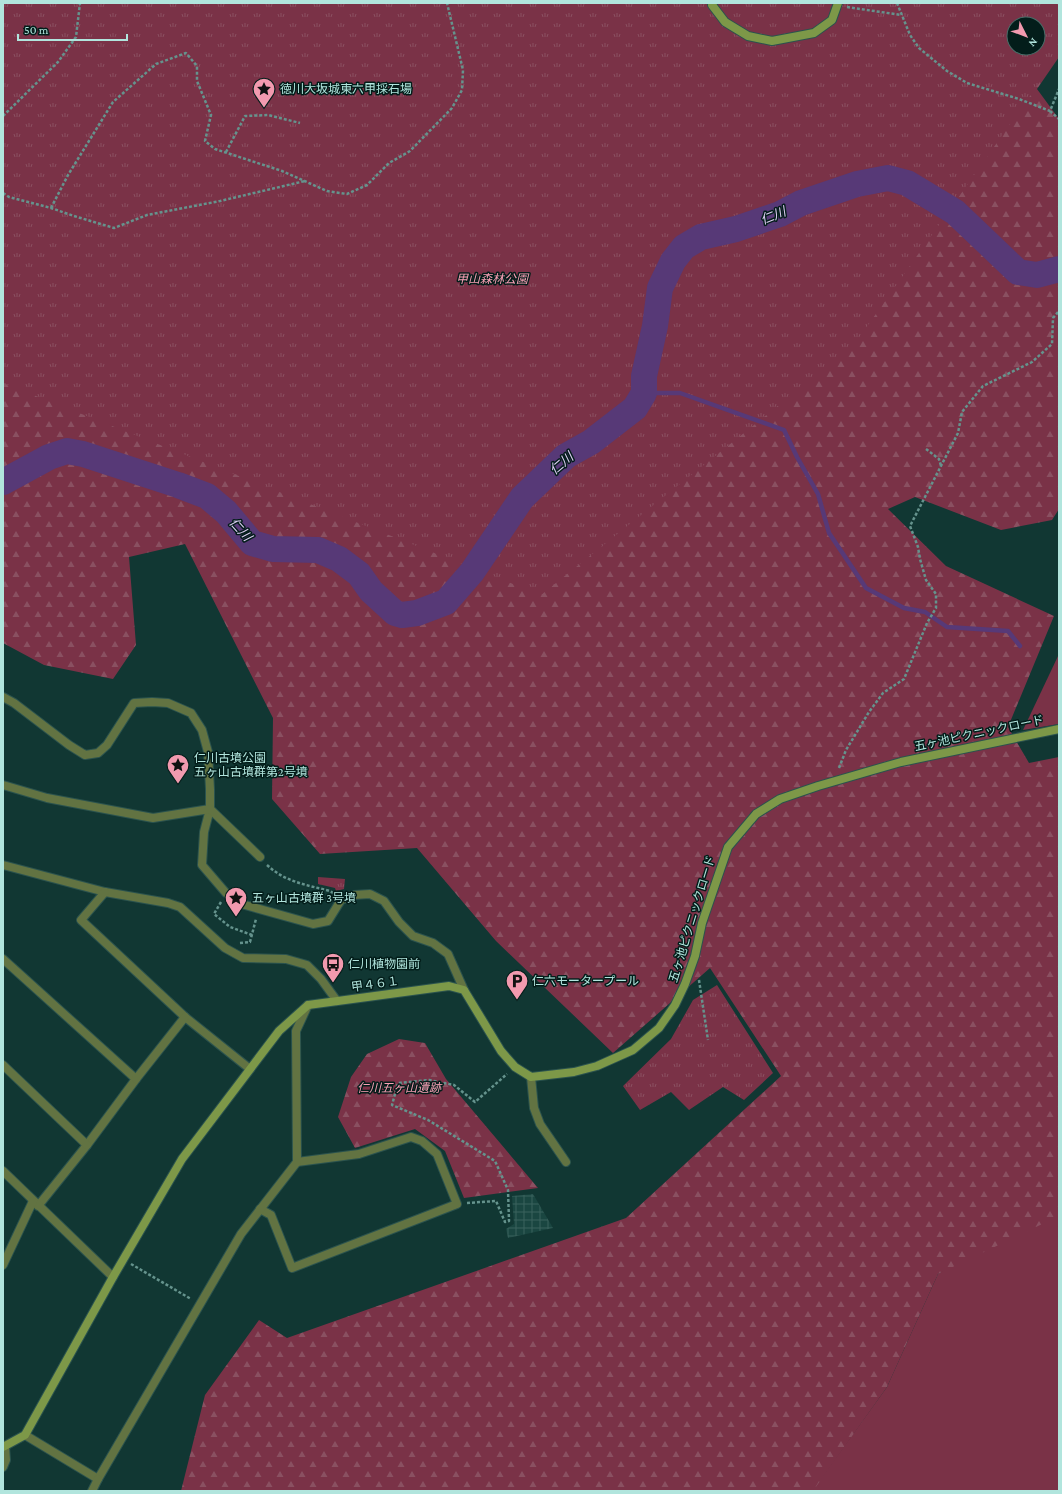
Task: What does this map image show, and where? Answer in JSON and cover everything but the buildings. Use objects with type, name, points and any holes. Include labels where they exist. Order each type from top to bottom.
[{"type":"street","points":[[713,3],[712,5],[725,22],[748,36],[772,41],[814,33],[832,20],[838,5]]},
{"type":"street","points":[[3,697],[14,703],[69,745],[85,755],[98,753],[107,745],[134,704],[152,702],[168,703],[191,713],[202,730],[208,752],[210,809],[204,832],[202,865],[226,893],[238,903],[313,924],[328,921],[341,900],[354,895],[370,894],[384,901],[399,922],[413,936],[433,942],[448,954],[464,990],[501,1051],[515,1067],[530,1077],[534,1108],[540,1124],[566,1162]]},
{"type":"street","name":"五ヶ池ピクニックロード","points":[[530,1077],[574,1072],[597,1066],[633,1050],[659,1028],[675,1005],[685,984],[695,956],[702,923],[728,847],[756,814],[780,799],[901,762],[1059,729]]},
{"type":"street","points":[[3,785],[47,798],[153,818],[210,809]]},
{"type":"street","points":[[210,809],[260,857]]},
{"type":"street","points":[[3,865],[105,892],[168,903],[180,907],[225,948],[243,958],[286,959],[307,965],[321,979],[337,1001]]},
{"type":"street","points":[[105,892],[81,920],[185,1017],[250,1069]]},
{"type":"street","points":[[3,960],[136,1079]]},
{"type":"street","name":"甲４６１","points":[[308,1005],[449,986],[464,990]]},
{"type":"street","points":[[3,1467],[6,1460],[4,1447],[25,1435],[113,1277],[182,1159],[279,1031],[308,1005]]},
{"type":"street","points":[[92,1491],[241,1234],[297,1162],[296,1031],[308,1005]]},
{"type":"street","points":[[3,1265],[36,1203],[87,1145],[136,1079],[185,1017]]},
{"type":"street","points":[[3,1065],[87,1145]]},
{"type":"street","points":[[260,1209],[271,1215],[292,1268],[457,1204],[437,1154],[422,1141],[411,1137],[359,1154],[297,1162]]},
{"type":"street","points":[[3,1171],[113,1277]]},
{"type":"street","points":[[25,1435],[98,1479]]},
{"type":"path","points":[[3,116],[58,62],[76,37],[80,3]]},
{"type":"path","points":[[51,208],[113,102],[156,64],[186,53],[197,66],[197,81],[212,115],[205,141],[215,149],[282,171],[327,191],[347,194],[367,186],[389,163],[410,151],[452,108],[462,90],[463,70],[447,3]]},
{"type":"path","points":[[897,3],[910,35],[919,48],[947,71],[967,83],[1019,99],[1050,111],[1059,119]]},
{"type":"path","points":[[838,5],[902,15]]},
{"type":"path","points":[[1050,111],[1059,89]]},
{"type":"path","points":[[226,152],[245,116],[268,116],[300,123]]},
{"type":"path","points":[[3,194],[114,228],[147,215],[220,201],[305,181]]},
{"type":"path","points":[[836,781],[846,750],[869,712],[883,693],[904,679],[931,616],[936,608],[936,594],[926,580],[918,547],[910,526],[958,433],[962,412],[983,386],[1032,362],[1052,344],[1053,318],[1059,311]]},
{"type":"path","points":[[926,449],[939,459],[942,466]]},
{"type":"path","points":[[260,857],[273,870],[291,881],[330,891],[341,900]]},
{"type":"path","points":[[225,948],[232,943],[250,942],[259,909]]},
{"type":"path","points":[[214,914],[230,927],[252,936]]},
{"type":"path","points":[[699,979],[708,1040]]},
{"type":"path","points":[[457,1204],[496,1201],[505,1222],[509,1220],[508,1190],[494,1161],[428,1120],[392,1106],[398,1083],[429,1080],[454,1085],[474,1102],[515,1067]]},
{"type":"path","points":[[123,1260],[200,1304]]},
{"type":"shaded area","points":[[533,1194],[553,1228],[508,1238],[506,1229],[514,1224],[512,1196]]},
{"type":"green space","points":[[3,3],[1059,3],[1059,57],[1037,89],[1059,119],[1059,509],[1052,520],[1001,530],[915,497],[888,509],[946,566],[1054,616],[1008,727],[1029,763],[1059,757],[1059,1216],[938,1274],[887,1387],[813,1491],[181,1491],[205,1395],[259,1320],[287,1338],[626,1218],[781,1076],[710,968],[613,1053],[496,941],[417,848],[320,854],[272,799],[273,718],[185,544],[129,557],[136,645],[113,679],[44,665],[3,643]]},
{"type":"green space","name":"甲山森林公園","points":[[3,3],[1059,3],[1059,55],[854,345],[541,595],[3,383]]},
{"type":"green space","points":[[1059,654],[1059,724],[1023,730]]},
{"type":"green space","points":[[318,877],[345,879],[344,889],[336,891],[335,888],[318,884]]},
{"type":"green space","points":[[717,985],[773,1073],[744,1100],[723,1087],[689,1110],[671,1092],[640,1110],[623,1086],[671,1039],[693,1000]]},
{"type":"green space","name":"仁川五ヶ山遺跡","points":[[399,1039],[425,1043],[446,1079],[538,1188],[464,1198],[445,1151],[415,1129],[355,1148],[338,1117],[351,1077],[367,1054]]},
{"type":"green space","points":[[1059,1199],[1059,1491],[812,1491],[887,1387],[938,1274]]},
{"type":"waterway","name":"仁川","points":[[3,482],[49,457],[67,451],[83,454],[207,496],[226,512],[252,543],[273,549],[318,550],[339,559],[359,574],[371,591],[395,613],[402,615],[417,613],[446,602],[472,572],[522,498],[566,456],[591,442],[635,408],[644,393],[644,376],[655,326],[660,288],[673,261],[684,247],[701,237],[736,229],[780,214],[801,203],[857,184],[888,178],[907,183],[955,212],[1018,272],[1037,275],[1059,269]]},
{"type":"waterway","points":[[644,393],[680,393],[784,430],[818,494],[829,533],[866,588],[904,608],[925,612],[947,627],[1008,631],[1020,646]]},
{"type":"place","name":"徳川大坂城東六甲採石場","points":[[264,108]]},
{"type":"place","name":"仁川古墳公園 五ヶ山古墳群第2号墳","points":[[178,784]]},
{"type":"place","name":"五ヶ山古墳群 3号墳","points":[[236,918]]},
{"type":"place","name":"仁川植物園前","points":[[333,984]]},
{"type":"place","name":"仁六モータープール","points":[[517,1000]]}]
